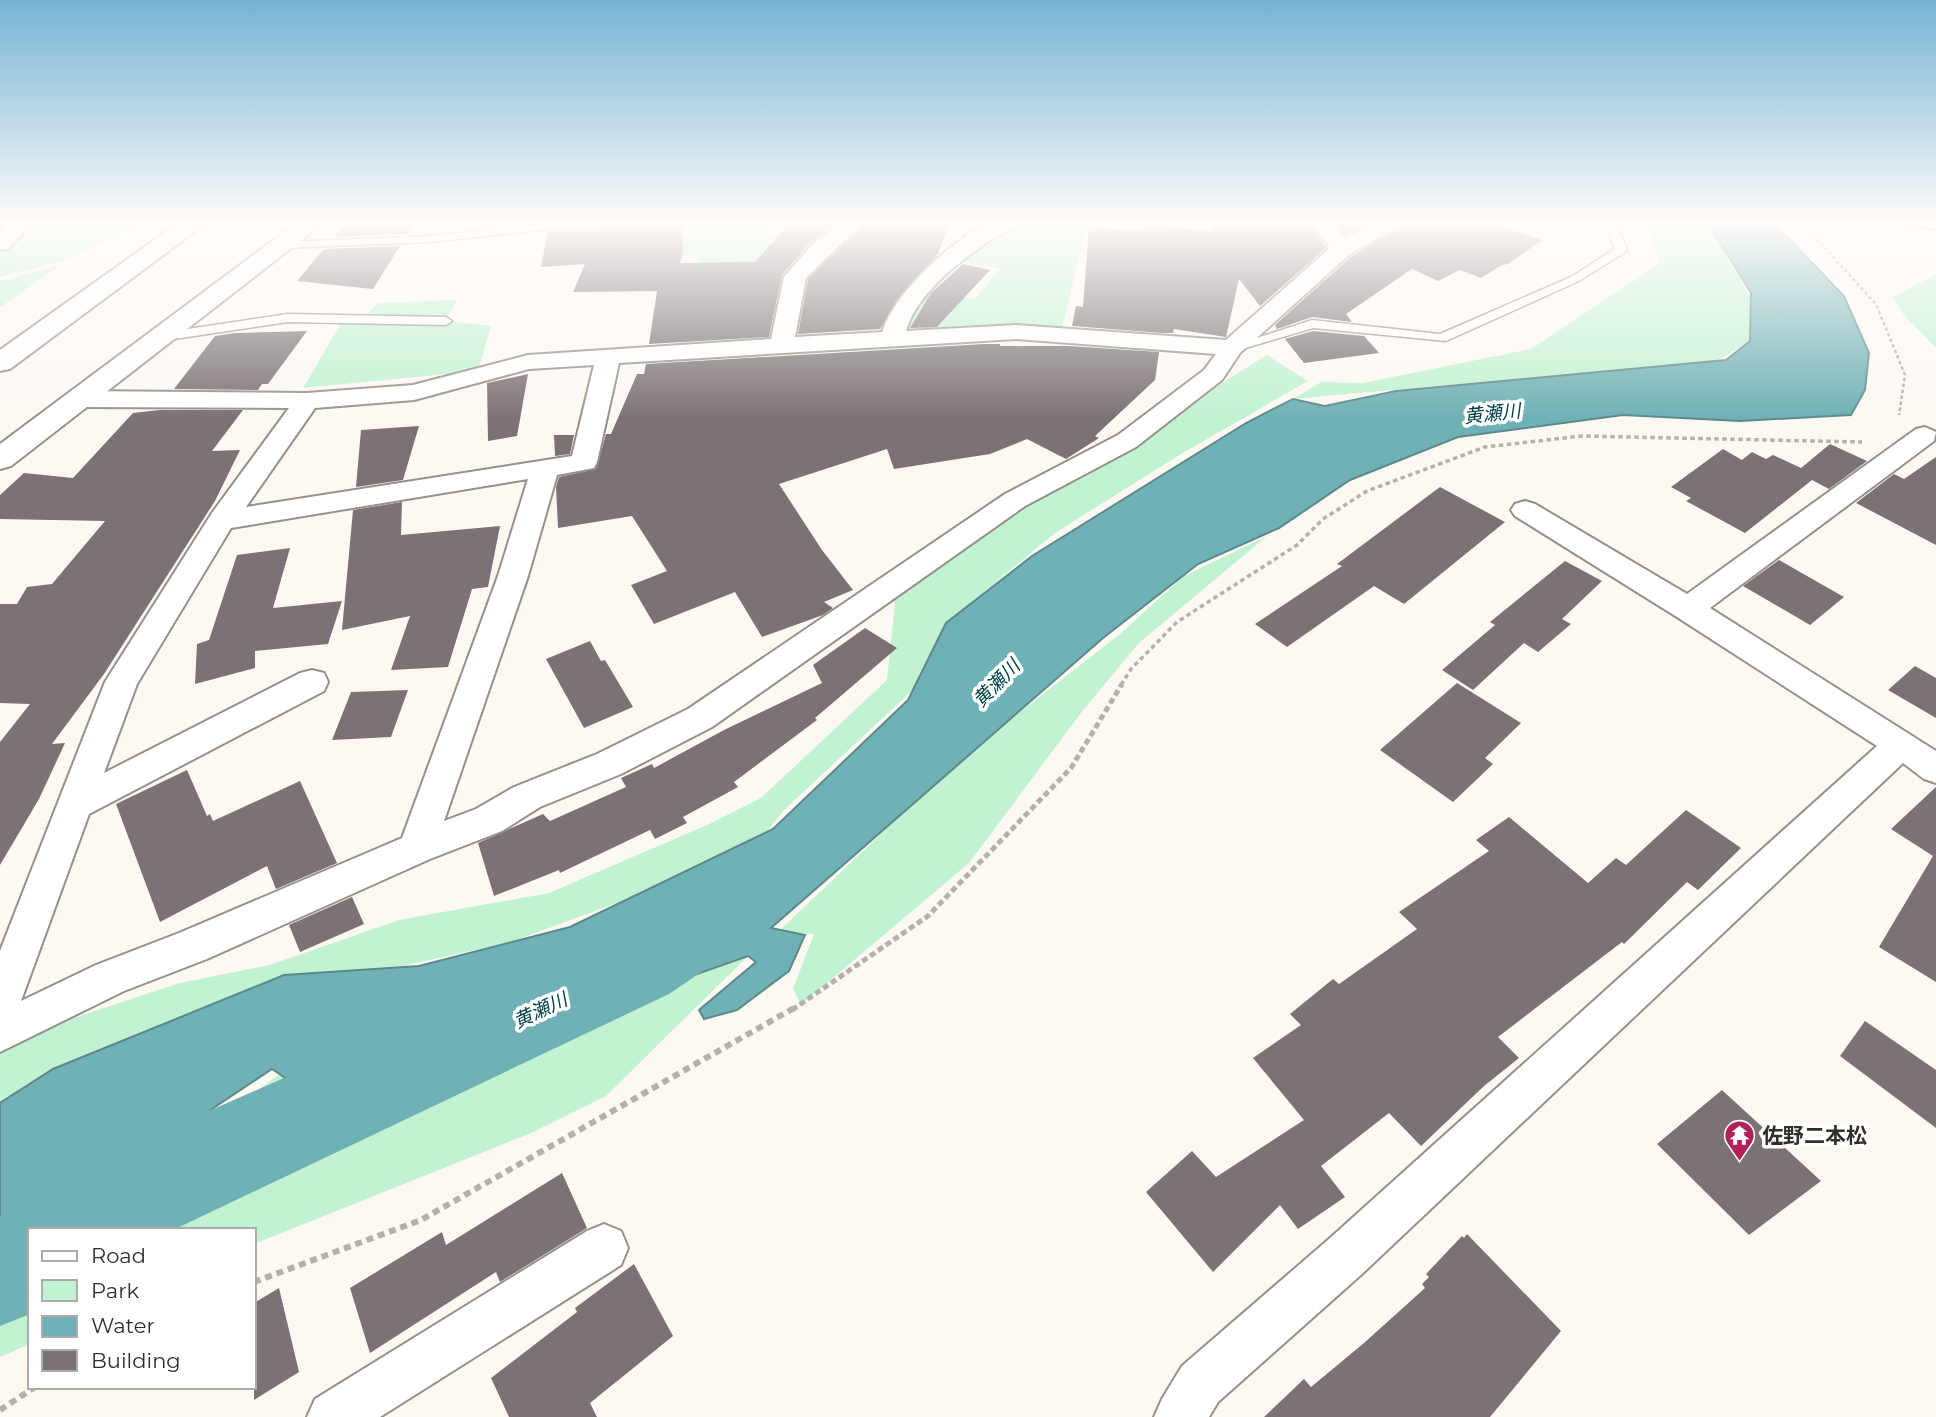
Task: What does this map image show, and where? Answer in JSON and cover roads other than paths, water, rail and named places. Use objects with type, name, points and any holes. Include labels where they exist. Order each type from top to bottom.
[{"type":"main road","points":[[33,309],[64,287]]},
{"type":"main road","points":[[0,363],[105,287]]},
{"type":"main road","points":[[0,459],[227,287]]},
{"type":"street","points":[[782,345],[793,287]]},
{"type":"street","points":[[892,339],[901,314],[925,287]]},
{"type":"street","points":[[0,1032],[110,978],[193,946],[417,848],[489,820],[527,797],[609,764],[700,718],[1015,500],[1127,441],[1213,375],[1283,287]]},
{"type":"street","points":[[79,399],[307,401],[414,392],[528,362],[1016,332],[1232,348]]},
{"type":"street","points":[[222,520],[584,462],[608,357]]},
{"type":"street","points":[[0,1003],[121,682],[222,520],[307,401]]},
{"type":"street","points":[[1688,609],[1925,435]]},
{"type":"street","points":[[417,848],[513,576],[545,468]]},
{"type":"street","points":[[1525,510],[1688,609],[1936,769]]},
{"type":"street","points":[[74,805],[312,682]]},
{"type":"street","points":[[1180,1417],[1200,1384],[1346,1256],[1901,744]]},
{"type":"street","points":[[333,1417],[604,1248]]},
{"type":"lane","points":[[1232,348],[1312,324],[1442,338],[1557,287]]},
{"type":"lane","points":[[161,337],[288,318],[446,321]]},
{"type":"water","points":[[1747,287],[1835,287],[1844,296],[1869,353],[1865,390],[1851,415],[1740,421],[1623,415],[1458,437],[1350,480],[1279,528],[1198,564],[1103,638],[771,928],[805,935],[789,971],[737,1010],[704,1019],[699,1010],[756,962],[748,956],[683,979],[657,967],[493,1011],[412,1103],[328,1107],[272,1069],[212,1109],[132,1213],[66,1221],[54,1228],[28,1228],[28,1244],[0,1261],[0,1103],[53,1069],[284,975],[419,966],[570,927],[773,829],[908,700],[946,623],[1032,556],[1246,423],[1293,399],[1325,406],[1396,391],[1726,360],[1750,341],[1751,293]]},
{"type":"waterway","name":"黄瀬川","points":[[76,1228],[122,1201],[638,965],[688,933]]},
{"type":"waterway","name":"黄瀬川","points":[[0,1273],[28,1257]]},
{"type":"place","name":"佐野二本松","points":[[1739,1163]]}]
